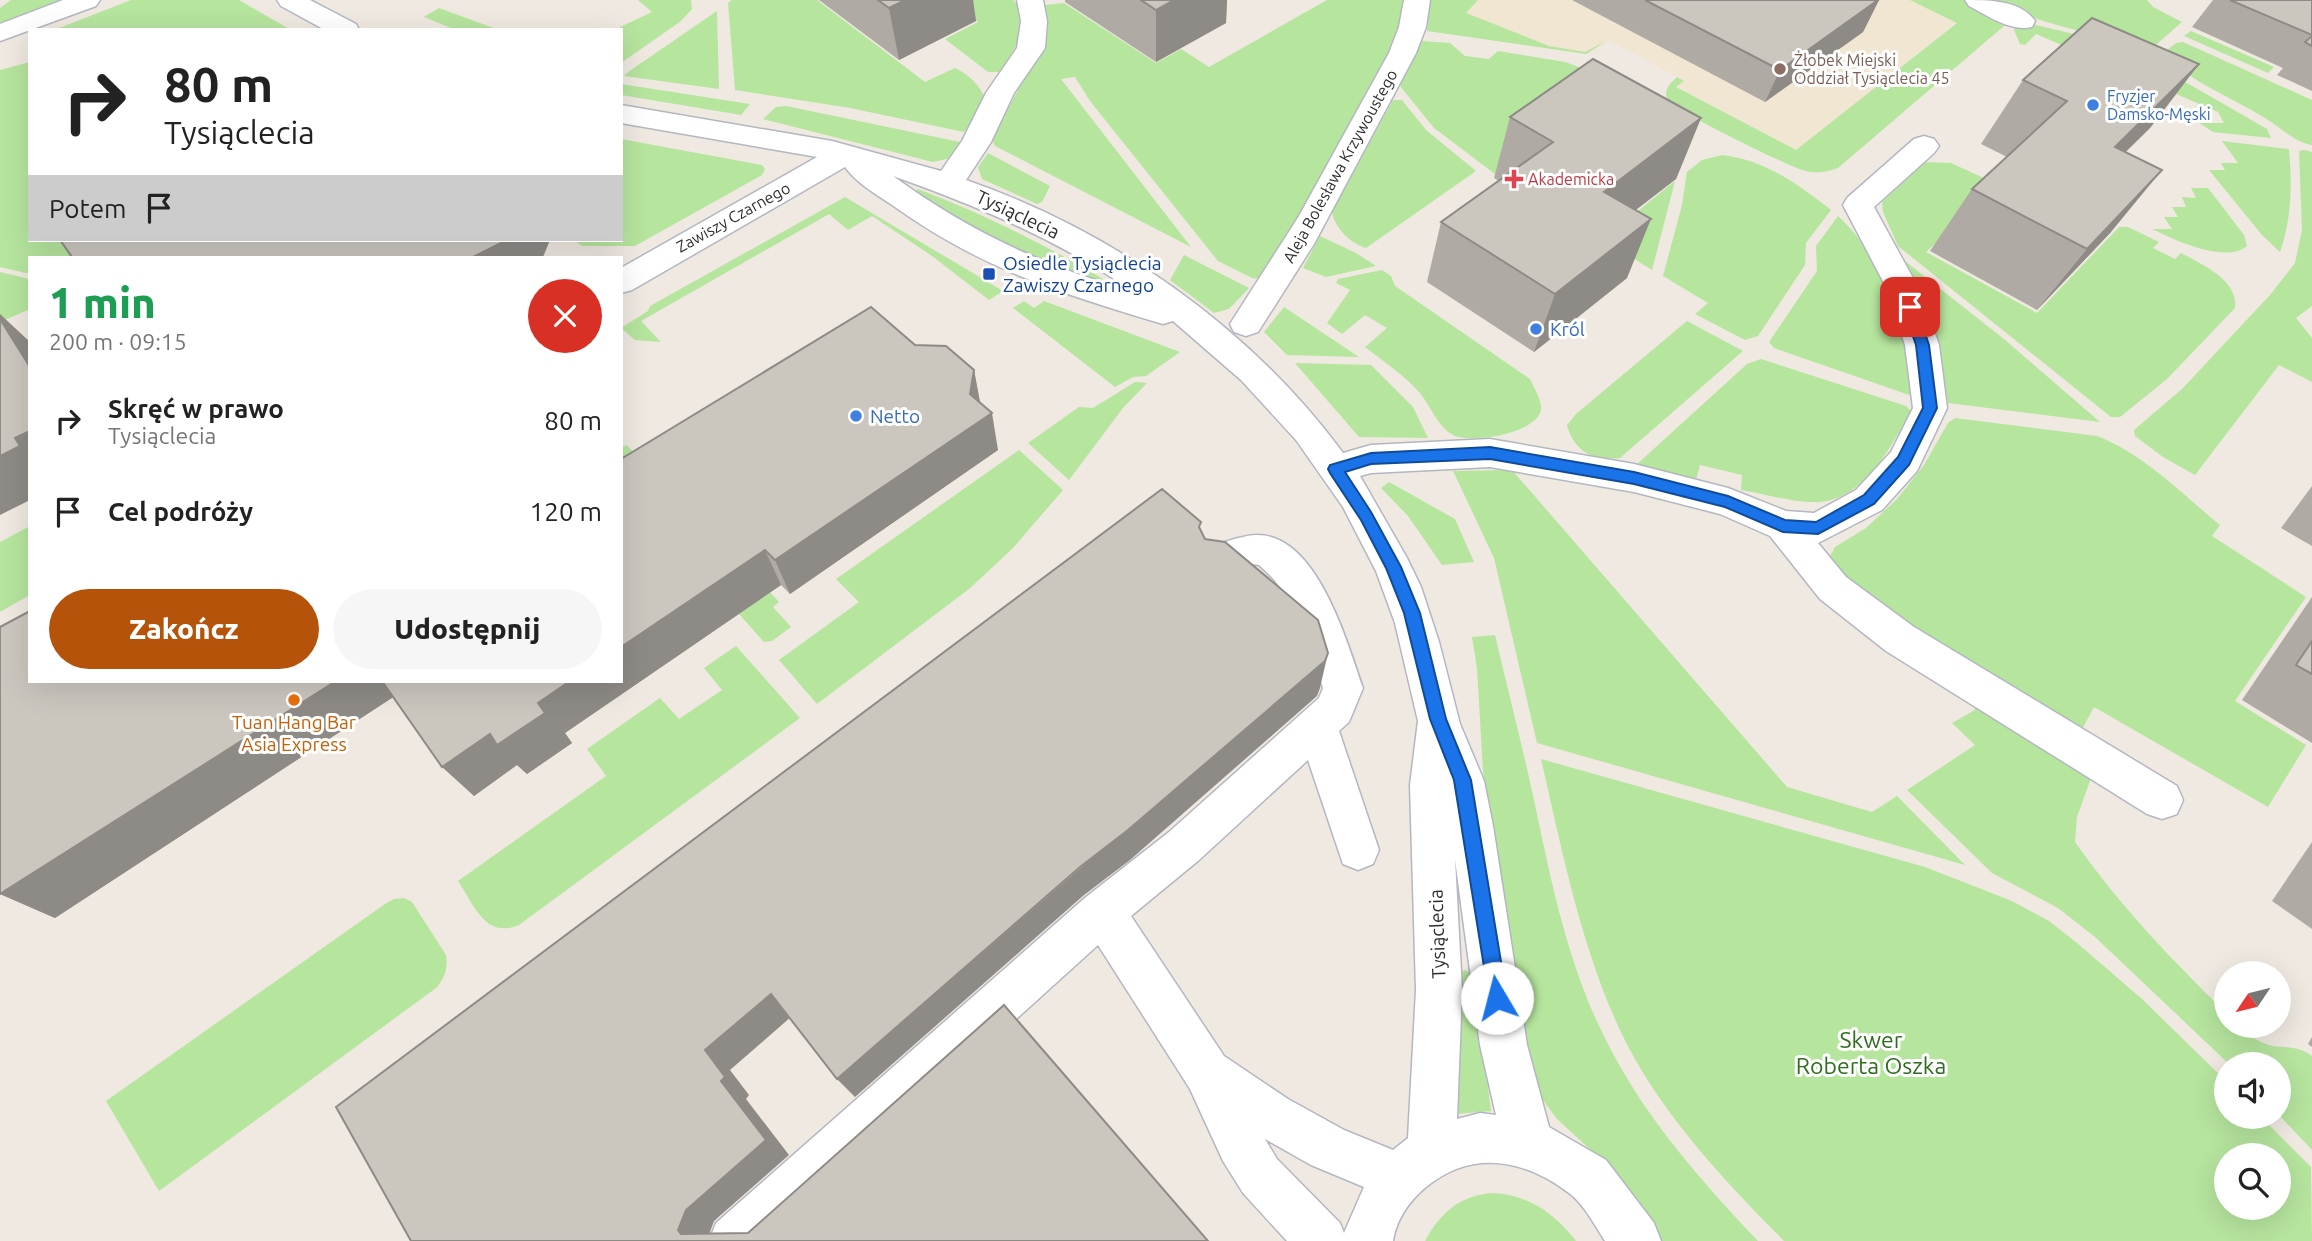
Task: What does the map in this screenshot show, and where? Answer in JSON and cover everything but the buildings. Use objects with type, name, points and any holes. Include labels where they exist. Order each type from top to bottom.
[{"type":"street","points":[[0,33],[87,0]]},
{"type":"street","points":[[290,0],[342,28]]},
{"type":"street","points":[[948,183],[976,142],[1000,93],[1031,48],[1034,21],[1030,0]]},
{"type":"street","name":"Aleja Bolesława Krzywoustego","points":[[1246,324],[1285,266],[1342,169],[1411,35],[1416,0]]},
{"type":"street","points":[[1978,0],[2022,21]]},
{"type":"street","name":"Tysiąclecia","points":[[623,114],[723,130],[845,154],[948,183],[1012,209],[1068,238],[1161,296],[1248,368],[1288,408],[1335,469],[1366,516],[1393,567],[1412,613],[1438,719],[1463,780],[1508,1072],[1530,1143]]},
{"type":"street","points":[[1335,469],[1371,459],[1490,453],[1524,457],[1634,478],[1728,502],[1783,526],[1818,528],[1869,500],[1904,461],[1930,408],[1922,345],[1903,289],[1858,205],[1924,146]]},
{"type":"street","points":[[845,154],[898,195],[986,250],[1083,289],[1194,321]]},
{"type":"street","name":"Zawiszy Czarnego","points":[[623,281],[845,154]]},
{"type":"street","points":[[1783,526],[1833,588],[1900,639],[2162,800]]},
{"type":"street","points":[[734,1241],[1102,912],[1184,846],[1335,709],[1343,688],[1319,617],[1292,571],[1269,552],[1253,549],[1234,554],[1218,565]]},
{"type":"street","name":"Tysiąclecia","points":[[1415,1163],[1439,990],[1431,785],[1438,719]]},
{"type":"street","points":[[1317,726],[1358,850]]},
{"type":"street","points":[[1102,912],[1207,1072],[1240,1143],[1260,1176],[1322,1241]]},
{"type":"street","points":[[1207,1072],[1271,1116],[1328,1148],[1415,1163]]},
{"type":"street","points":[[1368,1241],[1370,1228],[1394,1181],[1415,1163],[1479,1137],[1530,1143],[1589,1177],[1636,1241]]},
{"type":"shaded area","name":"Żłobek Miejski Oddział Tysiąclecia 45","points":[[1478,0],[1910,0],[1957,22],[1796,150],[1676,86],[1683,80],[1609,40],[1590,53],[1549,46],[1465,13]]},
{"type":"green space","points":[[11,0],[63,0],[0,24],[0,8]]},
{"type":"green space","points":[[131,0],[239,0],[288,28],[59,28]]},
{"type":"green space","points":[[638,0],[691,0],[692,9],[681,21],[623,62],[623,28],[620,27],[652,12]]},
{"type":"green space","points":[[732,0],[817,0],[925,82],[955,68],[973,80],[986,99],[964,132],[850,108],[735,90],[728,3]]},
{"type":"green space","points":[[948,0],[1013,0],[1022,9],[1021,37],[1001,72],[988,72],[945,39],[978,22]]},
{"type":"green space","points":[[1327,0],[1403,0],[1404,14],[1396,39],[1265,279],[1252,278],[1218,261],[1090,101],[1075,77],[1061,79],[1191,247],[995,146],[992,140],[1038,52],[1036,6],[1064,3],[1156,63],[1181,49],[1209,67]]},
{"type":"green space","points":[[1430,0],[1478,0],[1466,13],[1549,46],[1585,52],[1606,41],[1586,54],[1427,31]]},
{"type":"green space","points":[[1910,0],[1968,0],[2011,20],[1838,168],[1814,172],[1795,167],[1710,126],[1675,106],[1666,96],[1668,87],[1677,77],[1684,81],[1676,87],[1796,150],[1957,23]]},
{"type":"green space","points":[[1988,0],[2147,0],[2153,7],[2182,22],[2150,50],[2048,22]]},
{"type":"green space","points":[[439,8],[494,28],[451,28],[424,17]]},
{"type":"green space","points":[[717,11],[719,89],[624,76],[628,72]]},
{"type":"green space","points":[[2028,23],[2095,39],[2154,64],[2267,129],[2271,138],[2213,132],[2199,123],[2224,123],[2218,112],[2036,34],[2025,45],[2020,44],[2014,30],[2016,26]]},
{"type":"green space","points":[[2191,31],[2274,67],[2268,73],[2184,36]]},
{"type":"green space","points":[[1422,41],[1450,43],[1465,56],[1489,59],[1498,51],[1565,62],[1587,70],[1495,174],[1434,128],[1400,86]]},
{"type":"green space","points":[[2183,42],[2312,100],[2312,145],[2293,138],[2265,118],[2198,81],[2162,54],[2176,43]]},
{"type":"green space","points":[[28,63],[28,242],[107,242],[97,256],[28,256],[28,274],[0,267],[0,70]]},
{"type":"green space","points":[[623,84],[750,104],[741,115],[623,95]]},
{"type":"green space","points":[[1393,100],[1402,100],[1426,130],[1476,171],[1366,248],[1354,243],[1344,234],[1336,224],[1332,212]]},
{"type":"green space","points":[[786,106],[960,142],[951,158],[933,162],[763,119],[776,107]]},
{"type":"green space","points":[[623,139],[762,165],[765,169],[762,175],[635,246],[582,246],[577,242],[623,242]]},
{"type":"green space","points":[[2222,141],[2289,149],[2290,201],[2280,252],[2262,235],[2209,170],[2225,170],[2221,163],[2238,163]]},
{"type":"green space","points":[[2299,151],[2312,152],[2312,306],[2296,318],[2312,338],[2312,382],[2279,365],[2195,475],[2163,457],[2135,436],[2134,430],[2182,389],[2270,295],[2295,263],[2302,230]]},
{"type":"green space","points":[[988,153],[1050,186],[1042,202],[1037,204],[982,179],[978,167]]},
{"type":"green space","points":[[1722,155],[1767,168],[1793,182],[1831,210],[1806,243],[1805,265],[1758,336],[1745,340],[1695,314],[1708,303],[1663,276],[1682,205],[1687,172],[1702,160]]},
{"type":"green space","points":[[1925,162],[1951,163],[1999,185],[1926,252],[2037,313],[2119,227],[2128,227],[2159,242],[2153,248],[2175,259],[2181,253],[2217,274],[2231,289],[2235,308],[2167,379],[2120,417],[2111,417],[1898,246],[1883,212],[1882,202]]},
{"type":"green space","points":[[1675,181],[1652,270],[1603,239]]},
{"type":"green space","points":[[2191,188],[2208,188],[2244,235],[2247,246],[2238,251],[2214,251],[2186,244],[2152,229],[2172,229],[2164,217],[2178,217],[2172,207],[2186,207],[2182,197],[2196,198]]},
{"type":"green space","points":[[918,189],[1012,230],[1103,279],[1098,284],[1003,243],[913,193]]},
{"type":"green space","points":[[845,197],[1003,291],[989,300],[932,256],[872,216],[848,230],[829,214],[641,321],[661,342],[635,340],[623,330],[623,327],[648,311],[650,306]]},
{"type":"green space","points":[[1838,216],[1871,256],[1883,277],[1899,322],[1915,397],[1774,348],[1769,342],[1817,271],[1816,246]]},
{"type":"green space","points":[[1320,236],[1376,266],[1326,277],[1303,268]]},
{"type":"green space","points":[[1184,255],[1249,288],[1229,309],[1214,313],[1170,280]]},
{"type":"green space","points":[[1905,261],[2004,339],[2100,422],[1948,403],[1931,321]]},
{"type":"green space","points":[[1382,270],[1391,276],[1395,286],[1530,379],[1541,406],[1536,418],[1528,425],[1502,435],[1473,438],[1453,435],[1443,427],[1413,386],[1365,347],[1387,328],[1365,315],[1342,334],[1327,323],[1350,290],[1336,283],[1338,279]]},
{"type":"green space","points":[[0,272],[28,279],[28,310],[0,322]]},
{"type":"green space","points":[[1024,301],[1034,308],[1044,301],[1180,352],[1146,376],[1133,377],[1115,387],[1013,308]]},
{"type":"green space","points":[[1284,307],[1359,357],[1287,355],[1264,332]]},
{"type":"green space","points":[[1687,321],[1743,351],[1620,458],[1602,458],[1586,453],[1575,442],[1567,425],[1576,414]]},
{"type":"green space","points":[[1761,359],[1906,406],[1911,411],[1884,457],[1860,484],[1829,500],[1811,502],[1741,490],[1742,475],[1700,465],[1696,480],[1635,466],[1747,364]]},
{"type":"green space","points":[[1295,363],[1371,365],[1413,407],[1428,438],[1359,437]]},
{"type":"green space","points":[[1135,382],[1147,383],[1123,408],[1069,480],[1028,443],[1079,407],[1093,408]]},
{"type":"green space","points":[[1955,418],[2097,436],[2114,444],[2147,464],[2220,525],[2212,536],[2306,597],[2235,701],[2306,745],[2268,807],[2094,707],[2081,731],[1923,640],[1830,565],[1830,556],[1835,547],[1866,528],[1897,499],[1924,465],[1948,423]]},
{"type":"green space","points":[[627,445],[651,473],[657,470],[779,602],[773,607],[791,627],[772,641],[764,642],[623,484],[623,447]]},
{"type":"green space","points":[[1019,450],[1063,490],[1013,548],[969,589],[817,704],[779,660],[859,602],[836,579]]},
{"type":"green space","points":[[1512,470],[1787,787],[1872,812],[1897,796],[1965,865],[1537,743],[1494,558],[1453,471]]},
{"type":"green space","points":[[1389,482],[1455,519],[1474,562],[1442,565],[1408,516],[1381,488]]},
{"type":"green space","points":[[28,527],[28,596],[0,612],[0,542]]},
{"type":"green space","points":[[1495,635],[1563,927],[1583,989],[1596,1019],[1625,1075],[1659,1126],[1758,1241],[1660,1241],[1638,1199],[1607,1165],[1557,1119],[1540,1096],[1529,1067],[1501,914],[1483,770],[1477,668],[1472,637]]},
{"type":"green space","points":[[736,646],[800,718],[519,925],[498,928],[482,918],[458,881],[606,776],[587,749],[660,698],[679,719],[722,690],[704,668]]},
{"type":"green space","points":[[1975,695],[2091,778],[2077,817],[2075,842],[2109,888],[2146,931],[2214,1001],[2214,1038],[2255,1038],[2273,1046],[2298,1049],[2312,1056],[2312,1150],[2291,1128],[2291,1052],[2216,1052],[2095,937],[2058,908],[1992,873],[1907,790],[1975,745],[1952,723],[1975,710]]},
{"type":"green space","name":"Skwer Roberta Oszka","points":[[1541,759],[1925,867],[2012,901],[2049,921],[2077,943],[2142,999],[2214,1069],[2214,1129],[2273,1129],[2287,1143],[2214,1143],[2214,1220],[2291,1220],[2291,1147],[2311,1167],[2312,1241],[1784,1241],[1692,1142],[1634,1058],[1605,996],[1573,896]]},
{"type":"green space","points":[[404,898],[412,902],[446,955],[445,973],[436,988],[159,1191],[106,1101],[385,904]]},
{"type":"green space","points":[[1465,970],[1474,976],[1491,1111],[1456,1114],[1457,972]]},
{"type":"green space","points":[[1493,1193],[1518,1197],[1540,1207],[1559,1222],[1576,1241],[1425,1241],[1437,1222],[1452,1207],[1471,1197]]},
{"type":"place","name":"Żłobek Miejski Oddział Tysiąclecia 45","points":[[1780,69]]},
{"type":"place","name":"Fryzjer Damsko-Męski","points":[[2093,105]]},
{"type":"place","name":"Akademicka","points":[[1514,179]]},
{"type":"place","name":"Osiedle Tysiąclecia Zawiszy Czarnego","points":[[989,274]]},
{"type":"place","name":"Król","points":[[1536,329]]},
{"type":"place","name":"Netto","points":[[856,416]]},
{"type":"place","name":"Tuan Hang Bar Asia Express","points":[[294,700]]},
{"type":"route","points":[[1497,998],[1463,780],[1438,719],[1412,613],[1393,567],[1366,516],[1335,469],[1371,459],[1490,453],[1524,457],[1634,478],[1728,502],[1783,526],[1818,528],[1869,500],[1904,461],[1930,408],[1922,345],[1910,307]]}]
